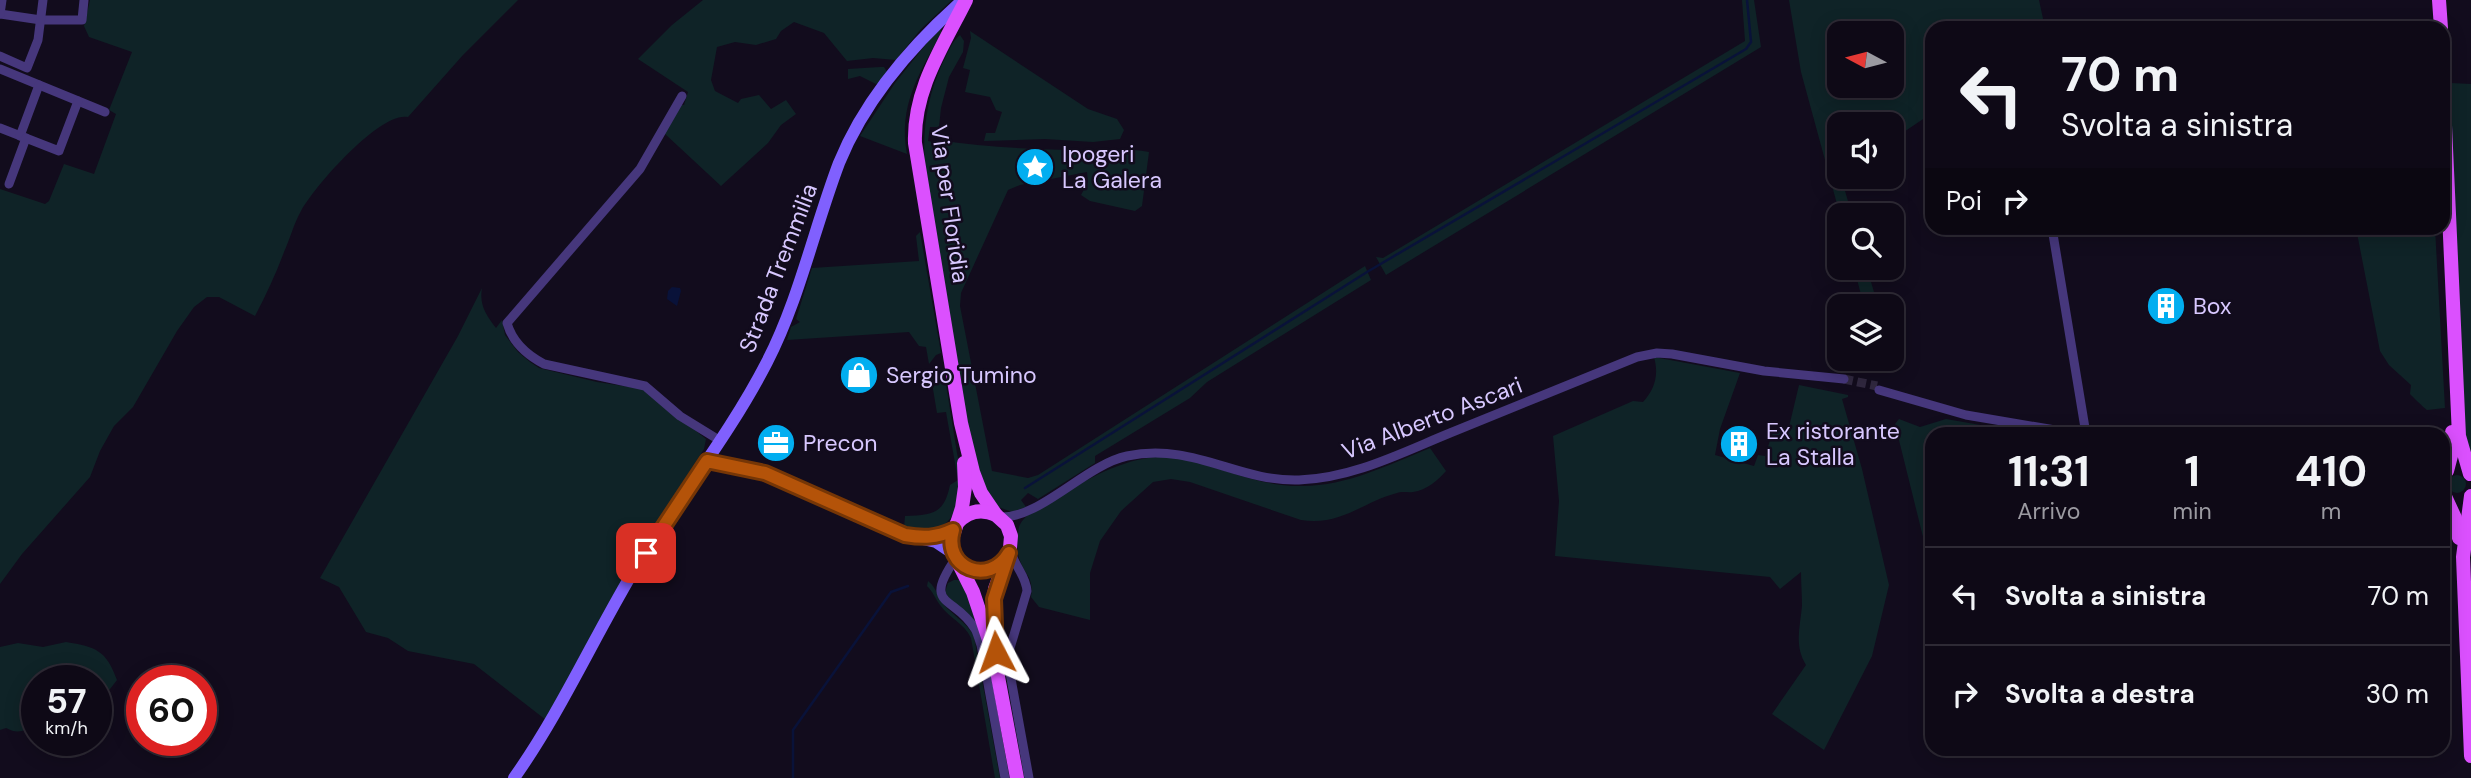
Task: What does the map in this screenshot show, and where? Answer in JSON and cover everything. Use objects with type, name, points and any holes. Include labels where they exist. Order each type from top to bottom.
[{"type":"main road","name":"Via per Floridia","points":[[961,424],[916,159],[914,126],[923,85],[965,0]]},
{"type":"main road","name":"Strada Tremmilia","points":[[514,778],[551,722],[633,572],[707,461],[767,362],[784,322],[840,161],[859,124],[887,82],[925,34],[965,0]]},
{"type":"main road","points":[[2432,0],[2433,21]]},
{"type":"main road","points":[[2439,0],[2440,21]]},
{"type":"main road","points":[[2442,235],[2452,452],[2459,468]]},
{"type":"main road","points":[[2450,235],[2459,468]]},
{"type":"main road","points":[[961,424],[973,472],[986,502],[1007,525],[1010,546],[998,570],[993,609],[998,672],[1017,778]]},
{"type":"main road","points":[[961,424],[965,487],[951,542],[979,608],[998,672]]},
{"type":"main road","points":[[707,461],[765,473],[883,527],[936,542],[974,570],[998,570]]},
{"type":"main road","points":[[2450,496],[2458,500],[2471,493]]},
{"type":"main road","points":[[2471,493],[2463,556],[2471,756]]},
{"type":"main road","points":[[2450,507],[2463,556]]},
{"type":"main road","points":[[924,538],[943,535],[975,511],[986,511],[998,516]]},
{"type":"street","points":[[2,0],[1,14],[41,20],[82,20],[84,0]]},
{"type":"street","points":[[0,56],[27,68],[38,40],[43,0]]},
{"type":"street","points":[[0,69],[104,112]]},
{"type":"street","points":[[9,184],[39,85]]},
{"type":"street","points":[[682,96],[640,169],[507,323],[516,341],[533,358],[544,364],[645,386],[680,416],[719,440]]},
{"type":"street","points":[[0,128],[59,151],[78,101]]},
{"type":"street","points":[[2053,235],[2085,427]]},
{"type":"street","name":"Via Alberto Ascari","points":[[1020,515],[1116,459],[1153,452],[1184,454],[1268,478],[1286,480],[1321,479],[1355,472],[1637,357],[1657,353],[1844,382]]},
{"type":"street","points":[[1878,388],[1919,395],[1950,410],[2039,427]]},
{"type":"street","points":[[998,516],[1020,515]]},
{"type":"street","points":[[1020,515],[1014,524],[1010,546],[1013,561],[1024,576],[1027,591],[1008,662],[1029,778]]},
{"type":"street","points":[[956,558],[944,576],[941,592],[944,600],[976,630],[1005,778]]},
{"type":"street","points":[[998,570],[1018,572],[1024,576]]},
{"type":"green space","points":[[90,0],[518,0],[463,55],[408,117],[396,118],[365,138],[319,185],[299,216],[255,316],[219,297],[207,297],[194,307],[133,407],[114,426],[90,477],[22,554],[0,584],[0,189],[45,204],[49,201],[64,164],[94,174],[116,114],[109,110],[132,52],[89,37],[84,26]]},
{"type":"green space","points":[[703,0],[952,0],[921,29],[896,60],[873,58],[847,61],[824,33],[794,22],[781,31],[776,39],[756,45],[735,42],[717,47],[711,80],[715,91],[738,103],[741,99],[759,95],[771,109],[786,100],[796,114],[781,125],[768,143],[721,186],[664,133],[680,105],[684,105],[688,92],[638,59],[672,25]]},
{"type":"green space","points":[[1742,0],[1754,0],[1761,47],[1386,275],[1376,257],[1383,258],[1745,41]]},
{"type":"green space","points":[[1789,0],[2039,0],[2044,21],[1925,21],[1925,118],[1904,132],[1904,112],[1827,112],[1827,167],[1801,72]]},
{"type":"green space","points":[[938,29],[941,33],[918,77],[908,105],[905,120],[907,154],[860,136],[895,83]]},
{"type":"green space","points":[[970,31],[1088,109],[1117,119],[1124,130],[1120,139],[1093,142],[1045,139],[984,141],[986,133],[995,133],[1002,112],[996,110],[990,97],[965,92],[970,70],[963,68],[971,38]]},
{"type":"green space","points":[[960,35],[964,41],[963,52],[949,77],[939,127],[930,127],[928,141],[1022,148],[1121,149],[1149,152],[1142,206],[1135,211],[1090,201],[1081,195],[1088,182],[1087,172],[1020,185],[1008,190],[961,293],[960,306],[992,471],[1028,478],[1038,475],[1365,266],[1371,280],[1207,382],[1190,398],[1095,456],[1095,463],[1038,499],[1028,493],[1021,500],[1026,507],[1012,512],[996,506],[975,470],[925,168],[924,140],[929,101],[943,62]]},
{"type":"green space","points":[[884,67],[887,72],[881,82],[876,84],[860,76],[848,79],[848,69]]},
{"type":"green space","points":[[2451,83],[2471,84],[2471,455],[2464,444],[2452,200]]},
{"type":"green space","points":[[1833,189],[1844,189],[1849,203],[1837,203]]},
{"type":"green space","points":[[920,232],[941,353],[929,364],[926,347],[919,346],[909,332],[787,340],[791,327],[800,322],[796,319],[812,268],[919,261],[916,236]]},
{"type":"green space","points":[[2357,235],[2435,235],[2445,408],[2425,409],[2410,394],[2411,385],[2389,365],[2380,351]]},
{"type":"green space","points":[[1857,280],[1870,280],[1875,294],[1861,294]]},
{"type":"green space","points":[[482,288],[482,305],[489,319],[496,328],[502,320],[505,335],[530,362],[539,368],[597,382],[643,389],[706,439],[704,449],[647,538],[546,720],[474,664],[408,651],[388,638],[366,632],[339,587],[320,578],[458,336]]},
{"type":"green space","points":[[1654,357],[1740,373],[1720,429],[1715,455],[1754,466],[1758,455],[1765,456],[1774,428],[1789,427],[1799,385],[1848,395],[1842,399],[1862,469],[1889,585],[1872,656],[1824,750],[1772,714],[1806,665],[1799,643],[1801,572],[1780,589],[1770,577],[1555,556],[1559,501],[1553,436],[1633,401],[1643,402],[1655,381]]},
{"type":"green space","points":[[930,371],[940,378],[945,378],[961,482],[956,509],[951,518],[936,529],[916,531],[904,528],[905,516],[936,511],[944,502],[950,485],[958,480],[946,412],[937,413]]},
{"type":"green space","points":[[1899,419],[1920,427],[1946,419],[1992,427],[1925,427],[1925,545],[1895,424]]},
{"type":"green space","points":[[1430,448],[1446,471],[1431,484],[1418,491],[1399,492],[1328,520],[1301,520],[1190,482],[1171,479],[1153,482],[1121,511],[1100,541],[1090,573],[1090,620],[1039,607],[1031,597],[1030,580],[1018,552],[1018,530],[1022,522],[1037,508],[1122,464],[1156,457],[1173,457],[1244,477],[1299,486],[1350,479]]},
{"type":"green space","points":[[2454,476],[2460,476],[2465,481],[2465,487],[2460,492],[2450,488],[2450,480]]},
{"type":"green space","points":[[960,580],[964,584],[980,629],[945,592],[948,583]]},
{"type":"green space","points":[[928,581],[942,603],[974,636],[1000,778],[995,778],[971,638],[940,605],[927,586]]},
{"type":"green space","points":[[66,642],[85,646],[99,652],[110,665],[21,665],[21,731],[6,728],[0,730],[0,647],[18,643],[43,647]]},
{"type":"green space","points":[[112,668],[113,670],[117,680],[112,686]]},
{"type":"shaded area","points":[[672,287],[680,288],[681,291],[677,306],[667,299],[668,291]]},
{"type":"waterway","points":[[1025,488],[1367,272],[1746,49],[1751,42],[1747,0]]},
{"type":"waterway","points":[[793,778],[793,730],[891,592],[908,586]]},
{"type":"tunnel","points":[[1844,379],[1877,386]]},
{"type":"place","name":"Ipogeri La Galera","points":[[1035,167]]},
{"type":"place","name":"Box","points":[[2166,306]]},
{"type":"place","name":"Sergio Tumino","points":[[859,375]]},
{"type":"place","name":"Precon","points":[[776,443]]},
{"type":"place","name":"Ex ristorante La Stalla","points":[[1739,444]]},
{"type":"route","points":[[646,553],[707,461],[765,473],[905,535],[924,538],[943,535],[953,530],[951,542],[954,554],[959,562],[974,570],[983,571],[999,566],[1009,553],[994,599],[996,652]]}]
